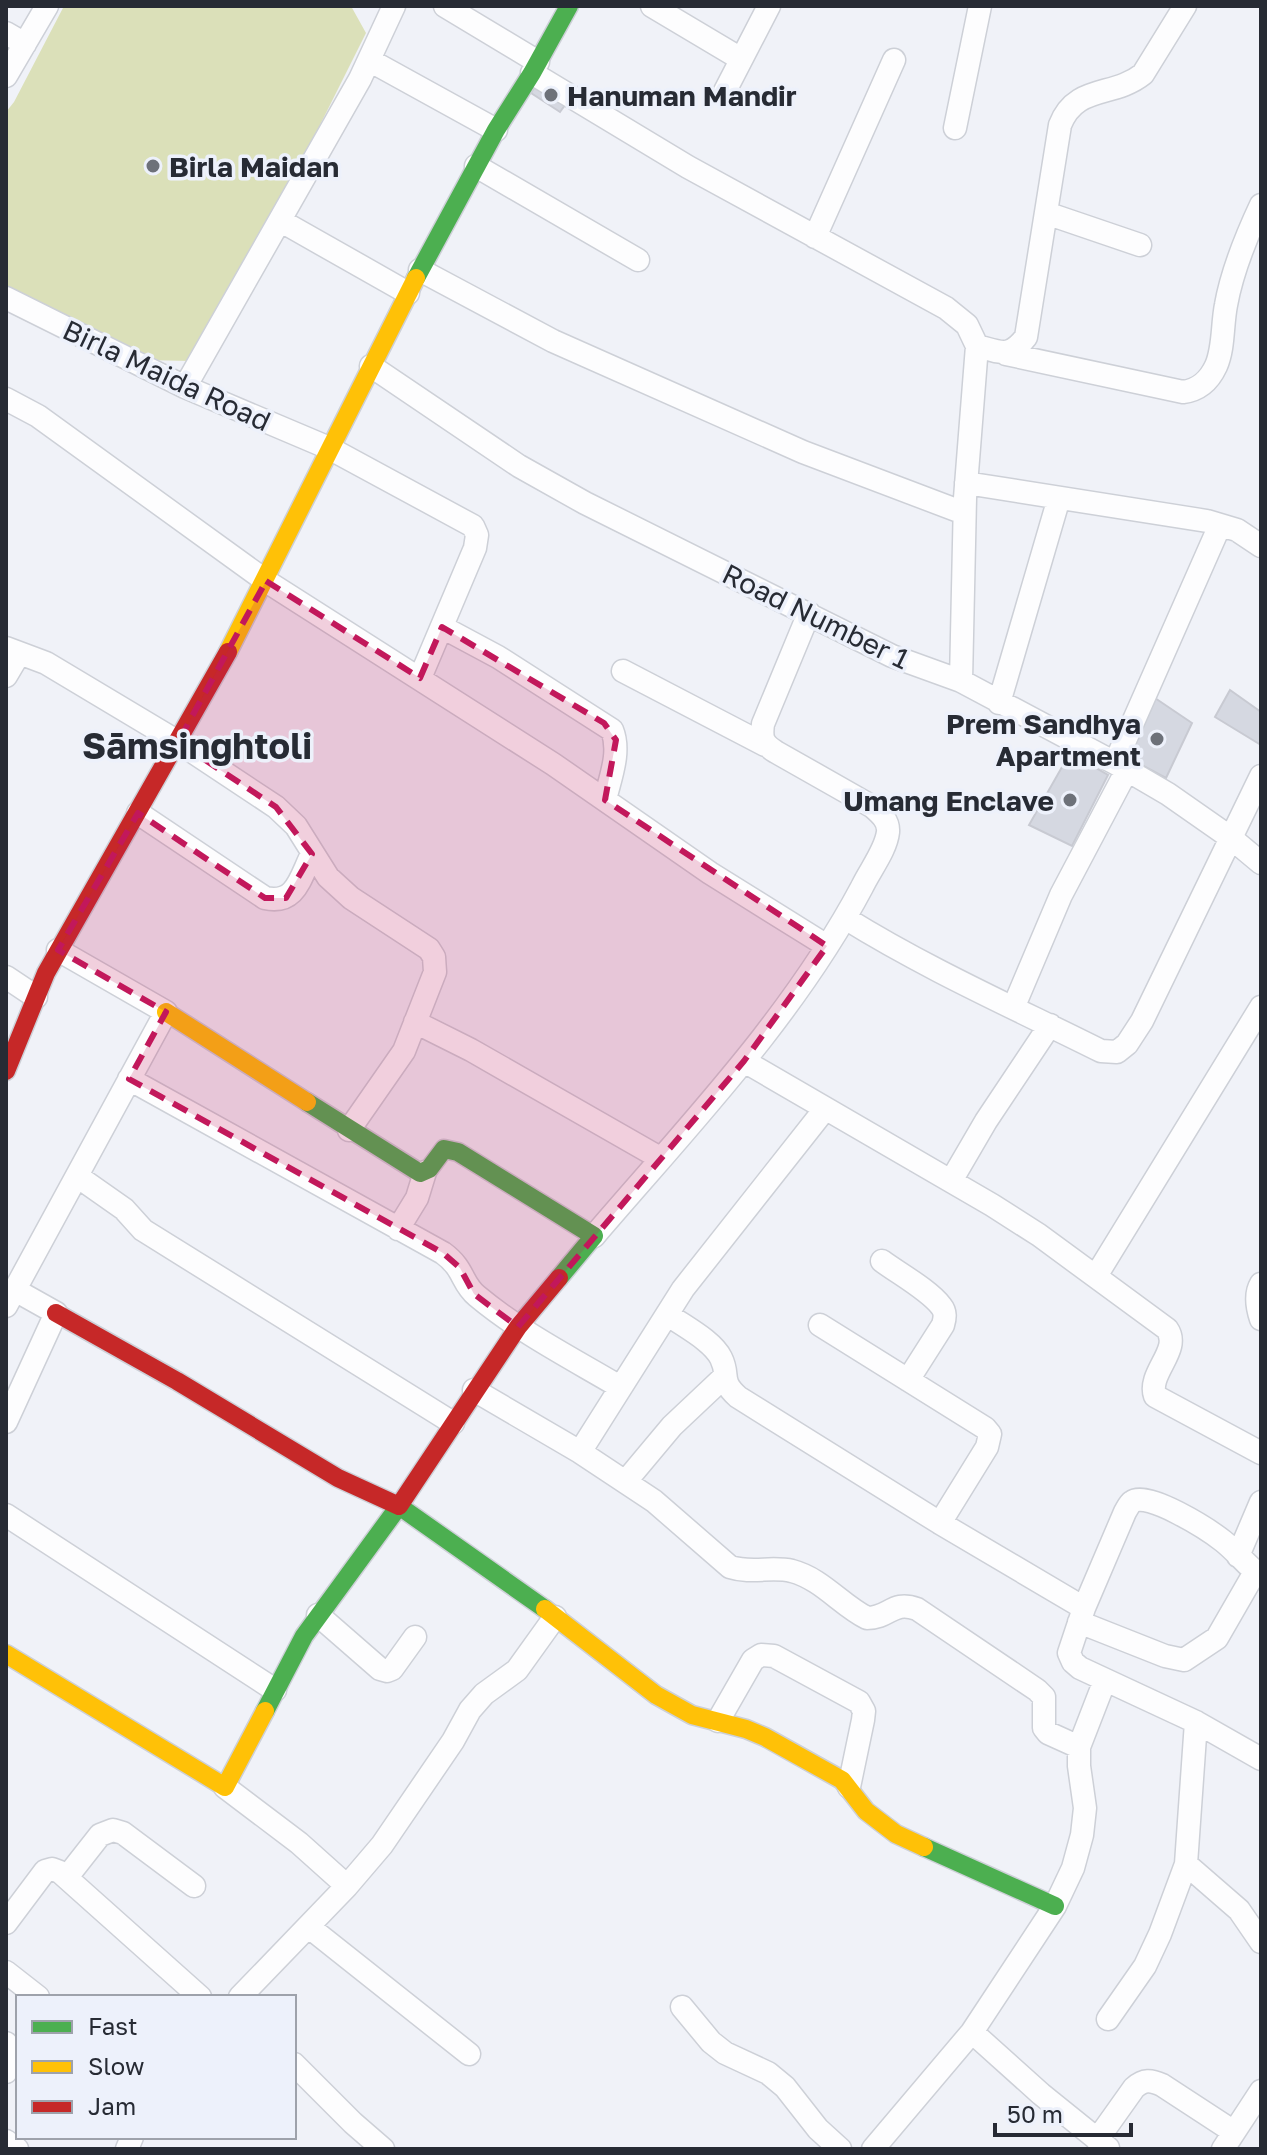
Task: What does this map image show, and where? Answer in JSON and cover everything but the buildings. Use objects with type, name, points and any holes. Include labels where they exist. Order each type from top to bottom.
[{"type":"street","points":[[6,76],[15,39],[47,6]]},
{"type":"street","points":[[185,387],[281,221],[369,60],[394,6]]},
{"type":"street","points":[[445,6],[688,167],[946,308],[967,325],[977,346],[964,513],[961,681]]},
{"type":"street","points":[[7,1066],[58,950],[138,813],[266,581],[329,448],[420,270],[496,130],[569,6]]},
{"type":"street","points":[[652,6],[741,59]]},
{"type":"street","points":[[724,93],[769,6]]},
{"type":"street","points":[[955,128],[980,6]]},
{"type":"street","points":[[1006,354],[1017,349],[1026,337],[1060,125],[1066,109],[1074,102],[1133,82],[1143,74],[1185,6]]},
{"type":"street","points":[[369,60],[496,130]]},
{"type":"street","points":[[815,237],[894,60]]},
{"type":"street","points":[[476,166],[638,260]]},
{"type":"street","points":[[977,346],[1183,392],[1195,390],[1215,368],[1230,287],[1261,205]]},
{"type":"street","points":[[1046,213],[1140,245]]},
{"type":"street","points":[[281,221],[408,293]]},
{"type":"street","points":[[420,270],[553,341],[803,452],[964,513]]},
{"type":"street","name":"Birla Maida Road","points":[[6,298],[185,387],[329,448],[473,526],[477,535],[475,548],[442,627]]},
{"type":"street","name":"Road Number 1","points":[[371,366],[519,466],[585,503],[892,656],[961,681],[1121,766],[1168,794],[1261,863]]},
{"type":"street","points":[[6,399],[38,416],[266,581],[420,678],[710,873],[827,946]]},
{"type":"street","points":[[966,483],[1220,525],[1237,530],[1261,546]]},
{"type":"street","points":[[999,703],[1059,498]]},
{"type":"street","points":[[1014,1006],[1121,766],[1220,525]]},
{"type":"street","points":[[765,745],[761,736],[763,724],[809,613]]},
{"type":"street","points":[[420,678],[442,627],[498,657],[612,730],[616,754],[605,800]]},
{"type":"street","points":[[6,676],[13,651],[46,663],[178,742],[276,807],[296,826],[328,877],[351,898],[429,949],[434,957],[435,972],[404,1051],[349,1130]]},
{"type":"street","points":[[225,1787],[304,1636],[399,1506],[518,1327],[744,1061],[827,946],[885,843],[889,829],[884,816],[873,807],[765,745],[623,671]]},
{"type":"street","points":[[845,918],[896,950],[1101,1051],[1117,1052],[1127,1044],[1142,1021],[1261,776]]},
{"type":"street","points":[[138,813],[265,898],[286,898],[294,890],[312,854]]},
{"type":"street","points":[[58,950],[166,1012],[415,1170],[425,1172]]},
{"type":"street","points":[[6,977],[36,997]]},
{"type":"street","points":[[1096,1276],[1261,1007]]},
{"type":"street","points":[[166,1012],[11,1298],[56,1313],[177,1381],[338,1478],[399,1506],[555,1617],[656,1695],[692,1715],[765,1737],[820,1766],[849,1787],[866,1811],[896,1834],[1055,1906]]},
{"type":"street","points":[[415,1022],[471,1050],[660,1158]]},
{"type":"street","points":[[951,1181],[986,1121],[1050,1025]]},
{"type":"street","points":[[744,1061],[1039,1235],[1167,1329],[1172,1335],[1154,1380],[1155,1396],[1261,1453]]},
{"type":"street","points":[[129,1079],[454,1261],[474,1294],[518,1327],[620,1387]]},
{"type":"street","points":[[580,1452],[667,1314],[739,1216],[825,1109]]},
{"type":"street","points":[[398,1229],[417,1198],[425,1172],[444,1149],[458,1152],[594,1236]]},
{"type":"street","points":[[77,1176],[124,1209],[143,1230],[453,1423]]},
{"type":"street","points":[[882,1261],[935,1300],[943,1308],[945,1316],[943,1325],[908,1380]]},
{"type":"street","points":[[1261,1284],[1257,1307],[1261,1319]]},
{"type":"street","points":[[6,1422],[11,1397],[56,1313]]},
{"type":"street","points":[[667,1314],[716,1351],[722,1359],[729,1388],[758,1410],[1081,1615],[1165,1656],[1184,1660],[1217,1638],[1258,1574],[1225,1542],[1155,1501],[1143,1498],[1133,1501],[1125,1512],[1081,1615],[1069,1653],[1073,1662],[1105,1680],[1196,1722],[1261,1759]]},
{"type":"street","points":[[820,1325],[990,1434],[987,1447],[940,1523]]},
{"type":"street","points":[[626,1481],[672,1426],[724,1377]]},
{"type":"street","points":[[474,1390],[626,1481],[678,1520],[730,1567],[744,1572],[779,1568],[796,1572],[867,1618],[878,1618],[895,1607],[905,1605],[917,1609],[1037,1690],[1044,1697],[1044,1728],[1048,1733],[1079,1747]]},
{"type":"street","points":[[1238,1556],[1261,1502]]},
{"type":"street","points":[[6,1515],[275,1690]]},
{"type":"street","points":[[318,1615],[380,1669],[387,1671],[392,1669],[415,1637]]},
{"type":"street","points":[[242,1995],[309,1927],[382,1845],[453,1741],[470,1710],[484,1694],[517,1670],[555,1617]]},
{"type":"street","points":[[6,1654],[225,1787],[299,1843],[347,1886]]},
{"type":"street","points":[[718,1721],[753,1660],[761,1655],[774,1656],[859,1702],[864,1711],[863,1720],[849,1787]]},
{"type":"street","points":[[873,2149],[972,2032],[1055,1906],[1073,1868],[1082,1835],[1085,1808],[1079,1747],[1105,1680]]},
{"type":"street","points":[[1108,2019],[1145,1966],[1186,1864],[1196,1722]]},
{"type":"street","points":[[67,1877],[100,1835],[113,1830],[123,1833],[194,1886]]},
{"type":"street","points":[[1186,1864],[1239,1910],[1261,1942]]},
{"type":"street","points":[[6,1923],[45,1871],[52,1869],[67,1877],[198,1995]]},
{"type":"street","points":[[309,1927],[469,2054]]},
{"type":"street","points":[[6,1972],[35,1995]]},
{"type":"street","points":[[682,2007],[711,2042],[725,2053],[768,2073],[785,2087],[818,2129],[840,2149]]},
{"type":"street","points":[[972,2032],[1103,2144],[1134,2088],[1141,2082],[1151,2080],[1162,2085],[1228,2140],[1261,2091]]},
{"type":"street","points":[[6,2043],[15,2060],[6,2072]]},
{"type":"street","points":[[296,2066],[383,2149]]},
{"type":"street","points":[[6,2141],[17,2149]]},
{"type":"highlighted area","points":[[266,581],[420,678],[442,627],[604,723],[616,740],[605,800],[827,946],[744,1061],[518,1327],[474,1294],[460,1268],[443,1253],[129,1079],[166,1012],[58,950],[138,813],[265,898],[286,898],[312,854],[276,807],[178,742]]},
{"type":"green space","name":"Birla Maidan","points":[[64,6],[351,6],[366,33],[272,221],[190,361],[147,360],[6,291],[6,112]]},
{"type":"traffic: fast","points":[[416,278],[496,130],[569,6]]},
{"type":"traffic: fast","points":[[307,1102],[420,1173],[429,1169],[444,1149],[458,1152],[594,1236],[559,1278]]},
{"type":"traffic: fast","points":[[265,1711],[304,1636],[399,1506],[545,1609]]},
{"type":"traffic: fast","points":[[924,1847],[1055,1906]]},
{"type":"traffic: slow","points":[[228,652],[416,278]]},
{"type":"traffic: slow","points":[[166,1012],[307,1102]]},
{"type":"traffic: slow","points":[[545,1609],[656,1695],[692,1715],[765,1737],[842,1780],[866,1811],[896,1834],[924,1847]]},
{"type":"traffic: slow","points":[[6,1654],[225,1787],[265,1711]]},
{"type":"traffic: jam","points":[[6,1071],[46,973],[228,652]]},
{"type":"traffic: jam","points":[[56,1313],[177,1381],[338,1478],[399,1506],[518,1327],[559,1278]]},
{"type":"place","name":"Hanuman Mandir","points":[[551,95]]},
{"type":"place","name":"Birla Maidan","points":[[153,166]]},
{"type":"place","name":"Prem Sandhya Apartment","points":[[1157,739]]},
{"type":"place","name":"Umang Enclave","points":[[1070,800]]},
{"type":"district","name":"Sāmsinghtoli","points":[[197,745]]}]
